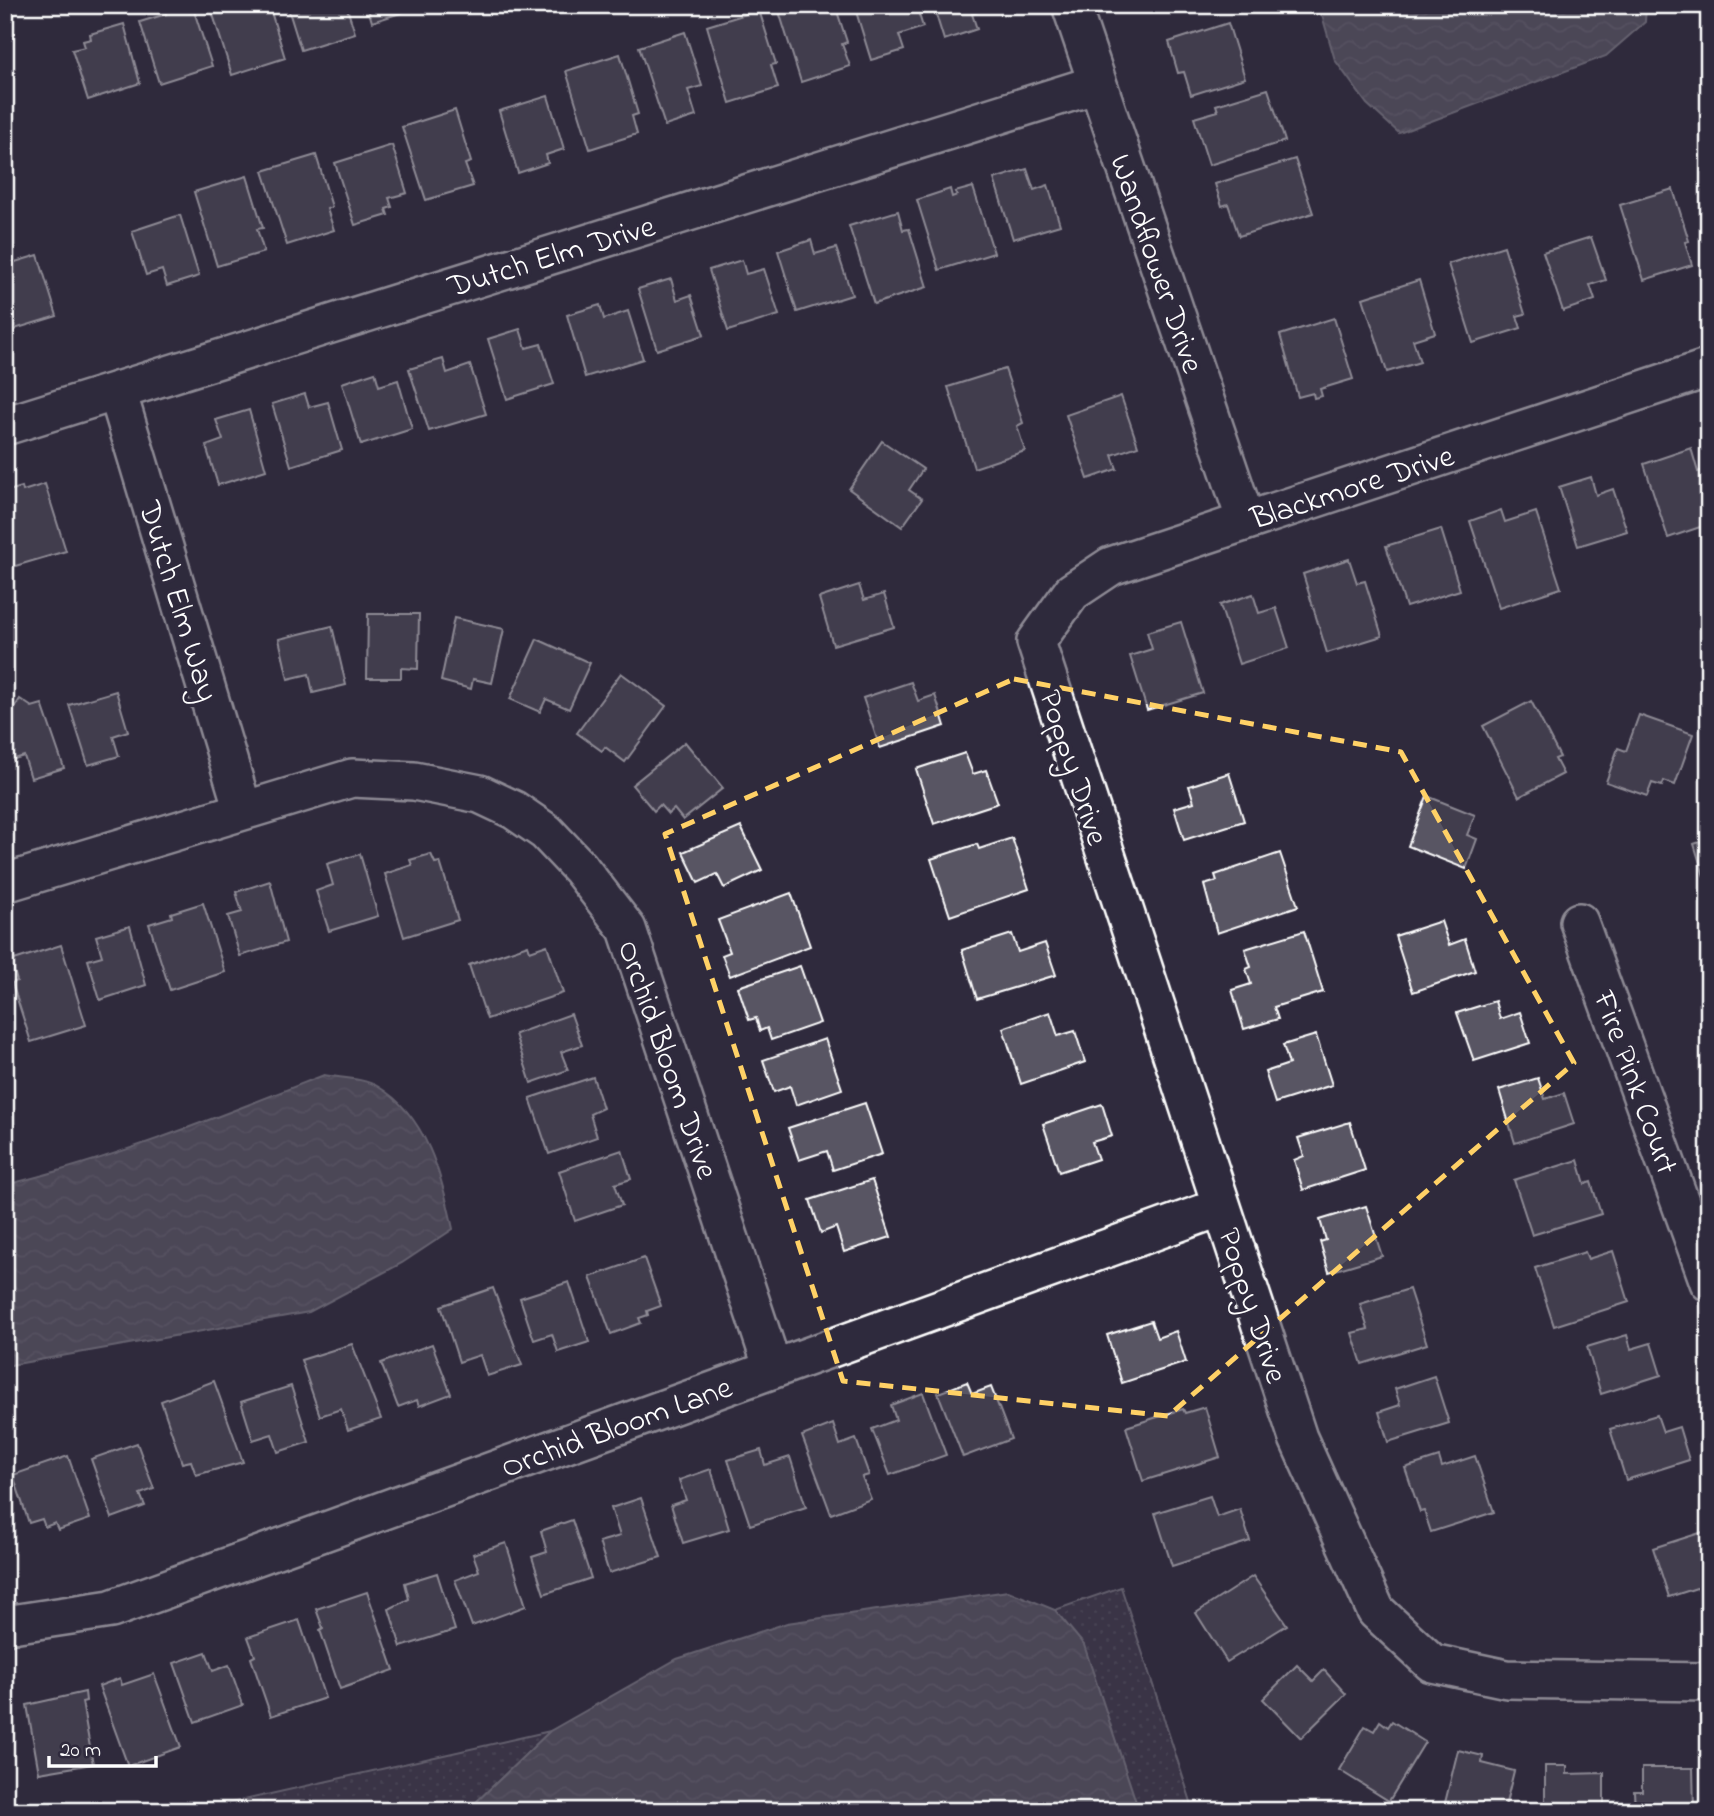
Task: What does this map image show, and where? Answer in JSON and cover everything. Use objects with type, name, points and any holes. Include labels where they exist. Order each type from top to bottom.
[{"type":"street","name":"Wandflower Drive","points":[[1071,5],[1245,522]]},
{"type":"street","name":"Dutch Elm Drive","points":[[5,426],[1097,84]]},
{"type":"street","name":"Blackmore Drive","points":[[1038,656],[1035,642],[1051,616],[1072,592],[1111,566],[1709,368]]},
{"type":"street","name":"Dutch Elm Way","points":[[117,391],[243,810]]},
{"type":"street","name":"Poppy Drive","points":[[1038,656],[1298,1438],[1376,1611],[1432,1663],[1507,1679],[1709,1682]]},
{"type":"street","name":"Orchid Bloom Drive","points":[[5,883],[352,778],[414,781],[480,794],[514,810],[546,832],[580,868],[626,929],[773,1369]]},
{"type":"street","name":"Fire Pink Court","points":[[1579,922],[1709,1282]]},
{"type":"street","name":"Orchid Bloom Lane","points":[[5,1625],[111,1609],[1221,1207]]},
{"type":"highlighted area","points":[[1014,679],[1401,752],[1574,1063],[1168,1416],[843,1381],[665,834]]},
{"type":"shaded area","points":[[1121,1587],[1194,1811],[1124,1811],[1055,1610]]},
{"type":"shaded area","points":[[550,1731],[467,1811],[195,1811]]},
{"type":"water","points":[[1319,5],[1646,5],[1645,22],[1606,56],[1399,133],[1367,104],[1335,60]]},
{"type":"water","points":[[324,1075],[372,1083],[394,1098],[408,1113],[430,1149],[444,1189],[453,1229],[402,1263],[309,1312],[5,1366],[5,1185],[126,1150]]},
{"type":"water","points":[[1008,1591],[1055,1610],[1084,1645],[1139,1811],[467,1811],[550,1731],[677,1659],[787,1623]]},
{"type":"building","points":[[188,5],[190,12],[194,11],[212,66],[159,83],[140,22],[166,14],[165,9]]},
{"type":"building","points":[[210,5],[269,5],[285,58],[232,75]]},
{"type":"building","points":[[287,5],[346,5],[355,33],[301,50]]},
{"type":"building","points":[[367,5],[426,5],[372,22]]},
{"type":"building","points":[[777,5],[835,5],[847,42],[842,44],[850,66],[801,82]]},
{"type":"building","points":[[854,5],[916,5],[923,27],[899,35],[904,50],[871,60]]},
{"type":"building","points":[[933,5],[995,7],[972,14],[977,29],[944,40]]},
{"type":"building","points":[[759,10],[776,64],[771,65],[778,88],[730,103],[707,26]]},
{"type":"building","points":[[1228,23],[1245,78],[1191,95],[1184,72],[1178,73],[1169,42]]},
{"type":"building","points":[[124,24],[140,83],[88,100],[72,50],[85,47],[83,41],[91,39],[90,34]]},
{"type":"building","points":[[685,32],[702,86],[688,90],[696,116],[665,126],[639,47]]},
{"type":"building","points":[[620,54],[638,114],[632,116],[637,134],[590,149],[566,71]]},
{"type":"building","points":[[1268,89],[1285,141],[1209,165],[1194,118],[1218,111],[1216,105]]},
{"type":"building","points":[[548,96],[564,149],[546,155],[548,163],[518,173],[499,111]]},
{"type":"building","points":[[455,110],[471,162],[465,164],[473,186],[426,200],[402,127]]},
{"type":"building","points":[[392,145],[407,193],[389,198],[392,207],[386,209],[388,215],[355,225],[335,163]]},
{"type":"building","points":[[316,155],[332,207],[327,209],[334,230],[287,245],[263,171]]},
{"type":"building","points":[[1295,159],[1313,213],[1239,236],[1228,204],[1222,206],[1215,184]]},
{"type":"building","points":[[1027,169],[1034,190],[1048,185],[1060,225],[1013,239],[994,179]]},
{"type":"building","points":[[247,176],[263,228],[257,229],[264,252],[217,266],[194,192]]},
{"type":"building","points":[[973,187],[994,253],[939,270],[917,200],[950,189],[952,197],[957,195],[955,192]]},
{"type":"building","points":[[1673,189],[1689,241],[1685,242],[1692,265],[1644,280],[1620,205]]},
{"type":"building","points":[[898,211],[903,230],[909,229],[927,287],[874,304],[849,226]]},
{"type":"building","points":[[180,215],[199,276],[167,286],[162,270],[146,275],[132,231]]},
{"type":"building","points":[[1591,237],[1606,280],[1590,285],[1595,300],[1563,311],[1543,252]]},
{"type":"building","points":[[811,240],[815,254],[836,248],[852,295],[797,312],[778,251]]},
{"type":"building","points":[[1504,246],[1525,314],[1517,316],[1521,328],[1473,343],[1448,264]]},
{"type":"building","points":[[38,255],[57,316],[5,332],[5,265]]},
{"type":"building","points":[[742,260],[746,274],[764,269],[779,315],[728,331],[709,270]]},
{"type":"building","points":[[671,279],[677,300],[691,295],[704,335],[657,350],[638,289]]},
{"type":"building","points":[[1419,280],[1435,333],[1413,340],[1420,362],[1387,372],[1363,298]]},
{"type":"building","points":[[600,305],[604,319],[628,311],[643,359],[585,377],[567,315]]},
{"type":"building","points":[[1334,318],[1353,379],[1320,389],[1322,396],[1314,398],[1313,393],[1298,397],[1280,335]]},
{"type":"building","points":[[520,329],[526,348],[541,344],[554,384],[507,399],[488,339]]},
{"type":"building","points":[[443,359],[447,373],[470,365],[486,414],[429,431],[409,369]]},
{"type":"building","points":[[1005,369],[1023,423],[1017,426],[1025,451],[974,468],[948,387]]},
{"type":"building","points":[[375,372],[379,386],[398,380],[412,429],[361,445],[342,383]]},
{"type":"building","points":[[305,394],[309,407],[328,402],[342,450],[291,466],[272,404]]},
{"type":"building","points":[[1121,396],[1138,446],[1112,455],[1117,469],[1088,479],[1066,415]]},
{"type":"building","points":[[249,410],[266,470],[218,485],[206,446],[223,440],[216,420]]},
{"type":"building","points":[[882,441],[923,469],[909,490],[922,499],[902,527],[849,489]]},
{"type":"building","points":[[1691,448],[1698,472],[1707,469],[1709,475],[1709,524],[1668,538],[1644,464]]},
{"type":"building","points":[[1591,477],[1596,495],[1613,489],[1627,531],[1578,546],[1559,487]]},
{"type":"building","points":[[45,484],[66,551],[12,567],[5,545],[5,492],[22,487],[23,491]]},
{"type":"building","points":[[1501,510],[1505,522],[1536,512],[1561,588],[1499,608],[1470,521]]},
{"type":"building","points":[[1441,529],[1460,590],[1406,607],[1386,546]]},
{"type":"building","points":[[1349,559],[1357,583],[1365,581],[1382,636],[1327,653],[1303,574]]},
{"type":"building","points":[[859,585],[864,600],[884,594],[894,627],[833,645],[819,598]]},
{"type":"building","points":[[1253,594],[1259,613],[1276,608],[1289,648],[1239,664],[1220,605]]},
{"type":"building","points":[[368,614],[419,614],[418,669],[401,668],[401,678],[367,678]]},
{"type":"building","points":[[454,618],[504,629],[492,683],[473,679],[471,689],[441,681]]},
{"type":"building","points":[[1181,622],[1203,693],[1147,710],[1130,656],[1152,649],[1147,632]]},
{"type":"building","points":[[332,626],[346,685],[313,693],[309,674],[288,679],[279,639]]},
{"type":"building","points":[[537,639],[590,663],[569,709],[546,699],[540,712],[510,699]]},
{"type":"building","points":[[621,673],[666,706],[625,762],[605,747],[602,751],[577,733]]},
{"type":"building","points":[[911,682],[918,701],[935,695],[945,726],[880,748],[863,698]]},
{"type":"building","points":[[116,691],[128,731],[113,736],[119,756],[88,765],[69,705]]},
{"type":"building","points":[[20,699],[32,707],[42,704],[64,768],[31,778],[24,756],[8,761],[5,715],[11,713]]},
{"type":"building","points":[[1531,701],[1560,757],[1555,759],[1563,774],[1519,797],[1483,726]]},
{"type":"building","points":[[1639,715],[1693,734],[1675,785],[1664,781],[1662,786],[1652,783],[1647,796],[1606,782],[1618,748],[1626,751]]},
{"type":"building","points":[[685,742],[723,788],[683,820],[674,809],[668,814],[660,805],[654,811],[632,785]]},
{"type":"building","points":[[965,753],[973,774],[986,770],[998,803],[934,824],[916,769]]},
{"type":"building","points":[[1229,773],[1244,821],[1184,840],[1174,808],[1194,802],[1189,786]]},
{"type":"building","points":[[1427,796],[1475,815],[1467,835],[1477,839],[1466,869],[1408,846]]},
{"type":"building","points":[[741,827],[762,870],[724,888],[717,874],[698,883],[683,852]]},
{"type":"building","points":[[1012,838],[1029,889],[950,916],[931,859],[977,844],[979,849]]},
{"type":"building","points":[[1709,839],[1709,875],[1704,876],[1694,844]]},
{"type":"building","points":[[1280,853],[1298,906],[1217,933],[1204,885],[1217,881],[1215,875]]},
{"type":"building","points":[[360,854],[378,916],[329,931],[316,891],[333,885],[327,864]]},
{"type":"building","points":[[431,854],[435,863],[440,862],[458,920],[404,937],[385,874],[412,865],[410,860]]},
{"type":"building","points":[[270,881],[286,942],[240,956],[228,916],[242,912],[236,892]]},
{"type":"building","points":[[791,893],[810,946],[730,976],[722,955],[730,952],[718,920]]},
{"type":"building","points":[[203,903],[225,972],[170,990],[149,924],[172,917],[171,913]]},
{"type":"building","points":[[1441,921],[1449,945],[1465,939],[1475,971],[1413,992],[1395,936]]},
{"type":"building","points":[[130,926],[146,985],[100,1000],[88,960],[102,956],[96,936]]},
{"type":"building","points":[[1304,931],[1323,992],[1274,1007],[1278,1019],[1244,1029],[1232,990],[1251,984],[1246,969],[1251,967],[1245,949]]},
{"type":"building","points":[[1012,934],[1018,952],[1045,943],[1056,975],[977,999],[962,950]]},
{"type":"building","points":[[61,945],[86,1025],[31,1042],[12,983],[17,981],[11,961]]},
{"type":"building","points":[[528,945],[530,951],[547,945],[563,993],[487,1019],[469,965]]},
{"type":"building","points":[[800,966],[820,1023],[771,1040],[767,1028],[760,1031],[756,1018],[749,1020],[738,987]]},
{"type":"building","points":[[1495,1001],[1500,1019],[1520,1012],[1530,1043],[1474,1061],[1457,1013]]},
{"type":"building","points":[[1050,1012],[1058,1036],[1075,1031],[1085,1062],[1021,1084],[1003,1028]]},
{"type":"building","points":[[571,1014],[582,1045],[561,1052],[568,1070],[531,1083],[515,1034]]},
{"type":"building","points":[[1316,1035],[1332,1085],[1275,1103],[1265,1072],[1289,1064],[1283,1045]]},
{"type":"building","points":[[825,1039],[842,1089],[796,1105],[790,1086],[774,1092],[763,1060]]},
{"type":"building","points":[[593,1077],[603,1108],[590,1114],[597,1137],[549,1154],[530,1098]]},
{"type":"building","points":[[1538,1078],[1545,1099],[1564,1093],[1574,1124],[1515,1143],[1499,1090]]},
{"type":"building","points":[[865,1103],[882,1154],[833,1170],[827,1151],[799,1160],[788,1128]]},
{"type":"building","points":[[1102,1104],[1112,1136],[1092,1142],[1098,1159],[1059,1172],[1043,1124]]},
{"type":"building","points":[[1350,1122],[1365,1170],[1303,1190],[1294,1160],[1304,1156],[1298,1138]]},
{"type":"building","points":[[622,1150],[631,1179],[615,1184],[622,1205],[575,1221],[559,1171]]},
{"type":"building","points":[[1578,1160],[1585,1184],[1591,1182],[1601,1214],[1532,1235],[1514,1180]]},
{"type":"building","points":[[872,1180],[891,1237],[844,1252],[836,1227],[821,1233],[810,1200]]},
{"type":"building","points":[[1366,1206],[1382,1256],[1329,1272],[1320,1242],[1326,1240],[1320,1220]]},
{"type":"building","points":[[1613,1251],[1629,1302],[1554,1326],[1535,1268],[1585,1252],[1588,1259]]},
{"type":"building","points":[[644,1258],[661,1306],[647,1311],[648,1315],[639,1318],[641,1323],[611,1334],[590,1277]]},
{"type":"building","points":[[569,1282],[589,1342],[558,1352],[552,1334],[534,1340],[520,1298]]},
{"type":"building","points":[[493,1288],[522,1365],[487,1376],[480,1355],[459,1362],[441,1306]]},
{"type":"building","points":[[1409,1289],[1427,1344],[1362,1364],[1352,1333],[1368,1329],[1360,1304]]},
{"type":"building","points":[[1151,1321],[1157,1338],[1176,1331],[1186,1362],[1122,1383],[1107,1335]]},
{"type":"building","points":[[1627,1335],[1631,1349],[1651,1343],[1661,1375],[1601,1394],[1587,1347]]},
{"type":"building","points":[[352,1344],[381,1419],[348,1430],[341,1409],[320,1416],[301,1360]]},
{"type":"building","points":[[432,1344],[451,1394],[419,1406],[417,1400],[398,1407],[381,1363]]},
{"type":"building","points":[[1434,1376],[1449,1423],[1388,1442],[1379,1412],[1400,1405],[1395,1389]]},
{"type":"building","points":[[214,1381],[243,1462],[196,1475],[191,1461],[182,1463],[161,1401]]},
{"type":"building","points":[[967,1382],[972,1394],[991,1387],[1011,1439],[963,1457],[938,1393]]},
{"type":"building","points":[[291,1386],[309,1442],[278,1452],[272,1434],[253,1440],[241,1402]]},
{"type":"building","points":[[923,1393],[946,1455],[890,1475],[872,1429],[896,1420],[891,1405]]},
{"type":"building","points":[[1205,1407],[1220,1457],[1143,1481],[1126,1427],[1183,1409],[1185,1413]]},
{"type":"building","points":[[1657,1415],[1663,1432],[1679,1427],[1689,1460],[1626,1480],[1610,1429]]},
{"type":"building","points":[[833,1424],[840,1445],[856,1439],[869,1475],[862,1477],[871,1499],[831,1514],[802,1436]]},
{"type":"building","points":[[137,1443],[154,1489],[140,1494],[145,1506],[112,1518],[91,1459]]},
{"type":"building","points":[[761,1450],[765,1465],[790,1457],[806,1507],[750,1525],[728,1460]]},
{"type":"building","points":[[68,1456],[90,1519],[58,1530],[55,1523],[45,1527],[42,1519],[29,1523],[13,1475]]},
{"type":"building","points":[[1475,1456],[1494,1512],[1431,1532],[1424,1511],[1420,1512],[1405,1468],[1439,1457],[1442,1467]]},
{"type":"building","points":[[711,1469],[729,1529],[683,1543],[671,1505],[686,1500],[679,1480]]},
{"type":"building","points":[[1210,1496],[1217,1517],[1240,1509],[1250,1541],[1172,1566],[1155,1513]]},
{"type":"building","points":[[641,1498],[661,1557],[609,1573],[599,1542],[620,1536],[611,1508]]},
{"type":"building","points":[[572,1520],[591,1578],[544,1594],[532,1557],[547,1552],[541,1531]]},
{"type":"building","points":[[1709,1530],[1709,1568],[1704,1570],[1709,1584],[1669,1597],[1653,1548]]},
{"type":"building","points":[[506,1543],[526,1606],[472,1626],[455,1580],[479,1571],[473,1554]]},
{"type":"building","points":[[437,1573],[455,1630],[401,1647],[389,1609],[409,1599],[405,1583]]},
{"type":"building","points":[[1253,1576],[1287,1625],[1227,1662],[1196,1613]]},
{"type":"building","points":[[367,1592],[394,1670],[340,1689],[320,1630],[323,1628],[316,1609]]},
{"type":"building","points":[[299,1620],[325,1698],[271,1716],[251,1658],[255,1656],[248,1637]]},
{"type":"building","points":[[206,1652],[213,1671],[229,1665],[243,1705],[195,1722],[174,1663]]},
{"type":"building","points":[[1297,1665],[1313,1681],[1324,1670],[1346,1694],[1301,1738],[1263,1699]]},
{"type":"building","points":[[154,1674],[181,1747],[128,1766],[99,1686],[120,1678],[122,1685]]},
{"type":"building","points":[[85,1692],[86,1701],[82,1702],[93,1764],[39,1773],[27,1705]]},
{"type":"building","points":[[5,1702],[10,1703],[6,1766],[5,1766]]},
{"type":"building","points":[[1380,1721],[1388,1727],[1392,1721],[1425,1742],[1389,1801],[1339,1770],[1365,1726],[1374,1731]]},
{"type":"building","points":[[1458,1750],[1483,1756],[1482,1763],[1514,1771],[1504,1811],[1443,1811]]},
{"type":"building","points":[[1545,1766],[1567,1766],[1567,1774],[1604,1773],[1604,1811],[1545,1811]]},
{"type":"building","points":[[1642,1768],[1693,1768],[1694,1811],[1635,1811],[1634,1791],[1642,1791]]}]
